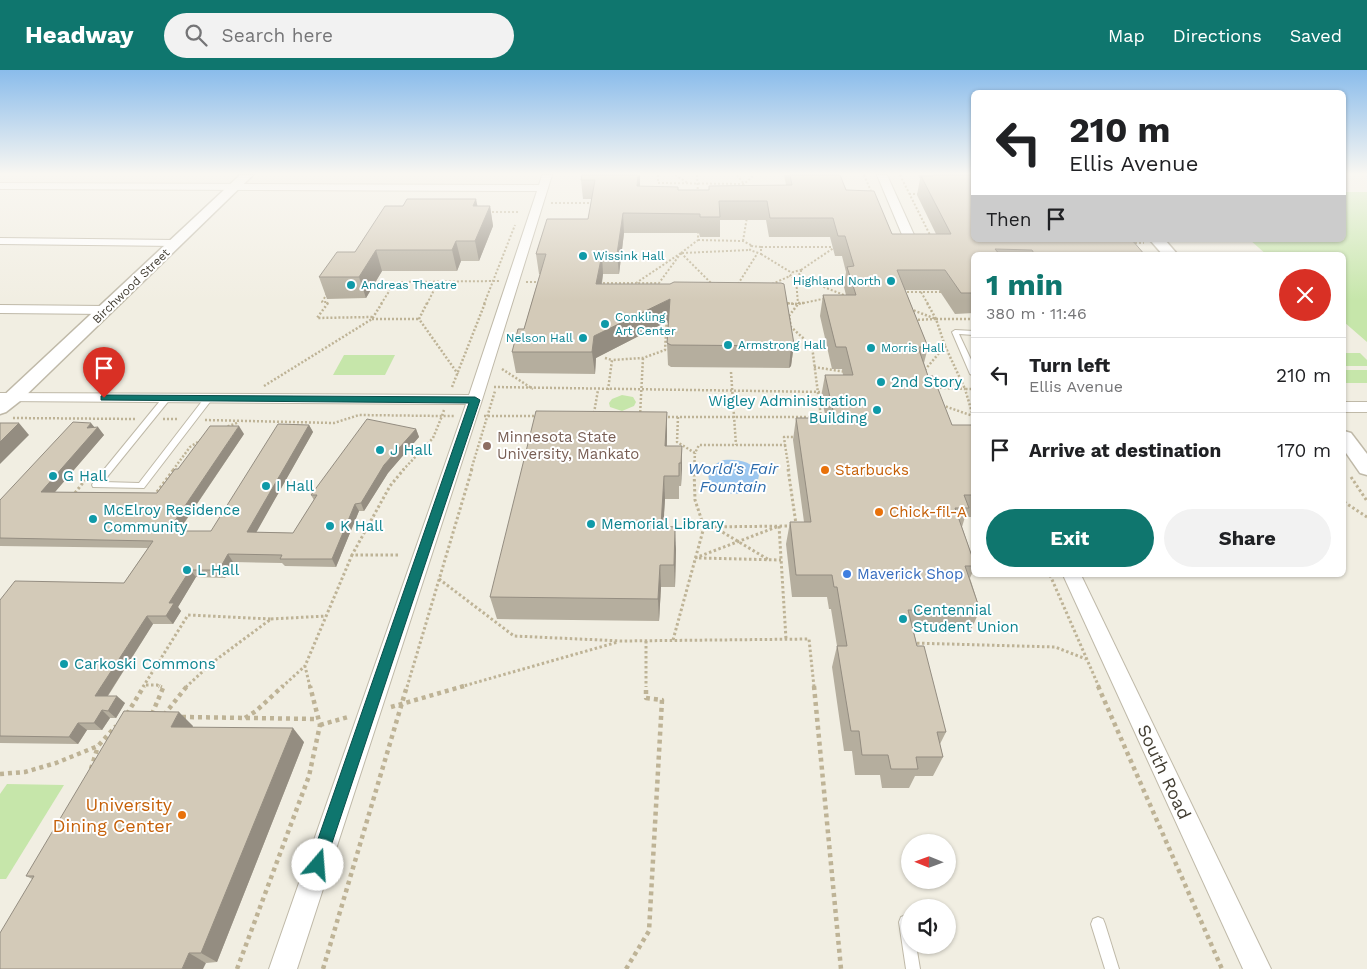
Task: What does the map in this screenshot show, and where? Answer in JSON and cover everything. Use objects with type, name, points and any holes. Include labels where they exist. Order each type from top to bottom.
[{"type":"street","name":"Birchwood Street","points":[[5,405],[203,217]]},
{"type":"street","points":[[283,969],[477,393],[534,217]]},
{"type":"street","points":[[901,217],[910,237]]},
{"type":"street","points":[[0,241],[176,243]]},
{"type":"street","points":[[1152,242],[1167,252]]},
{"type":"street","points":[[0,309],[106,310]]},
{"type":"street","points":[[5,405],[161,398],[477,393]]},
{"type":"street","points":[[1346,407],[1367,407]]},
{"type":"street","points":[[1346,440],[1367,468]]},
{"type":"street","name":"South Road","points":[[1073,577],[1257,969]]},
{"type":"lane","points":[[971,333],[955,332],[971,368]]},
{"type":"lane","points":[[965,356],[971,356]]},
{"type":"lane","points":[[161,398],[150,419],[96,485],[141,486],[209,398]]},
{"type":"lane","points":[[1098,924],[1112,969]]},
{"type":"lane","points":[[911,954],[913,969]]},
{"type":"path","points":[[453,387],[518,217]]},
{"type":"path","points":[[743,241],[747,217]]},
{"type":"path","points":[[698,226],[698,240]]},
{"type":"path","points":[[636,283],[698,240],[743,241],[753,246],[761,247],[844,246]]},
{"type":"path","points":[[1130,243],[1140,242]]},
{"type":"path","points":[[1130,243],[1135,249]]},
{"type":"path","points":[[750,250],[753,246]]},
{"type":"path","points":[[738,286],[759,254],[761,247]]},
{"type":"path","points":[[766,287],[800,270],[836,247]]},
{"type":"path","points":[[659,417],[822,419],[812,346],[791,327],[789,316],[798,304],[796,279],[750,250],[681,253]]},
{"type":"path","points":[[659,283],[681,253]]},
{"type":"path","points":[[681,253],[715,286]]},
{"type":"path","points":[[800,270],[802,273],[798,275],[801,278]]},
{"type":"path","points":[[525,291],[530,274]]},
{"type":"path","points":[[796,279],[801,278],[844,295]]},
{"type":"path","points":[[273,386],[263,386],[372,318],[395,282],[547,282]]},
{"type":"path","points":[[419,319],[438,282]]},
{"type":"path","points":[[596,283],[659,283],[668,285]]},
{"type":"path","points":[[332,286],[322,302],[328,302],[317,318],[419,319]]},
{"type":"path","points":[[902,292],[944,293],[941,286]]},
{"type":"path","points":[[921,292],[936,319],[945,346],[965,389],[971,410]]},
{"type":"path","points":[[778,303],[798,304],[852,295]]},
{"type":"path","points":[[903,306],[936,319]]},
{"type":"path","points":[[605,358],[612,360],[643,358],[665,350],[667,309]]},
{"type":"path","points":[[419,319],[458,374]]},
{"type":"path","points":[[913,321],[971,319]]},
{"type":"path","points":[[916,373],[925,371],[945,346]]},
{"type":"path","points":[[640,417],[643,358]]},
{"type":"path","points":[[323,969],[505,360]]},
{"type":"path","points":[[608,390],[612,360]]},
{"type":"path","points":[[814,367],[849,373]]},
{"type":"path","points":[[502,369],[533,389]]},
{"type":"path","points":[[731,372],[736,445]]},
{"type":"path","points":[[882,378],[884,385]]},
{"type":"path","points":[[876,385],[971,389]]},
{"type":"path","points":[[884,385],[971,416]]},
{"type":"path","points":[[443,387],[453,387],[477,393],[497,387],[828,392]]},
{"type":"path","points":[[588,416],[593,416],[598,390]]},
{"type":"path","points":[[130,426],[161,398]]},
{"type":"path","points":[[5,405],[136,419],[334,423],[359,415],[442,416],[433,438],[390,486],[352,555],[305,666],[256,711],[245,718]]},
{"type":"path","points":[[488,416],[543,416]]},
{"type":"path","points":[[631,417],[650,417]]},
{"type":"path","points":[[678,417],[677,442],[695,453]]},
{"type":"path","points":[[224,428],[242,420]]},
{"type":"path","points":[[147,496],[153,496],[190,447],[206,437]]},
{"type":"path","points":[[704,526],[796,526],[784,437],[800,437]]},
{"type":"path","points":[[673,640],[704,526],[697,513],[693,487],[695,453],[700,445],[785,445]]},
{"type":"path","points":[[1348,473],[1367,501]]},
{"type":"path","points":[[80,494],[74,493],[86,478]]},
{"type":"path","points":[[1346,503],[1367,518]]},
{"type":"path","points":[[713,526],[769,560]]},
{"type":"path","points":[[696,558],[779,526]]},
{"type":"path","points":[[779,526],[786,639]]},
{"type":"path","points":[[352,555],[398,555]]},
{"type":"path","points":[[696,558],[781,560]]},
{"type":"path","points":[[1051,577],[1222,969]]},
{"type":"path","points":[[439,580],[514,636],[622,641],[808,639],[841,969]]},
{"type":"path","points":[[134,716],[126,716],[188,614],[272,619],[326,616]]},
{"type":"path","points":[[163,717],[175,698],[193,679],[214,661],[250,637],[272,619]]},
{"type":"path","points":[[146,684],[158,685],[162,688],[162,694],[150,717],[245,718],[319,722],[402,704],[622,641]]},
{"type":"path","points":[[626,969],[649,931],[662,700],[646,698],[646,641]]},
{"type":"path","points":[[910,643],[1055,647],[1087,659]]},
{"type":"path","points":[[237,969],[309,776],[319,722],[305,666]]},
{"type":"path","points":[[0,774],[24,772],[56,763],[98,746],[120,722]]},
{"type":"path","points":[[90,774],[98,746]]},
{"type":"green space","points":[[1346,217],[1367,217],[1367,342],[1346,324],[1346,252],[1264,252],[1252,242],[1346,242]]},
{"type":"green space","points":[[1346,353],[1360,353],[1367,360],[1367,366],[1346,366]]},
{"type":"green space","points":[[344,355],[395,355],[385,375],[333,375]]},
{"type":"green space","points":[[1346,370],[1367,370],[1367,383],[1346,383]]},
{"type":"green space","points":[[622,395],[633,397],[636,402],[634,406],[622,411],[610,407],[609,403],[612,399]]},
{"type":"green space","points":[[7,784],[64,785],[6,879],[0,879],[0,794]]},
{"type":"water","name":"World's Fair Fountain","points":[[724,460],[740,461],[753,467],[759,475],[757,485],[746,492],[735,494],[715,488],[708,474],[713,466]]},
{"type":"building","points":[[378,217],[485,217],[475,241],[456,241],[452,250],[376,250],[359,277],[319,277],[337,252],[355,252]]},
{"type":"building","points":[[588,217],[622,217],[617,254],[602,254],[596,284],[670,284],[674,282],[781,283],[784,284],[794,344],[791,346],[671,345],[667,343],[670,299],[594,336],[592,352],[512,352],[518,329],[524,329],[546,254],[536,254],[547,219],[588,219]]},
{"type":"building","points":[[885,217],[892,234],[951,234],[942,217],[971,217],[971,242],[1134,242],[1142,252],[1033,252],[1032,250],[995,249],[998,252],[971,252],[971,293],[961,293],[945,270],[897,270],[928,347],[918,347],[928,376],[933,376],[952,425],[971,425],[971,495],[964,495],[969,508],[955,508],[971,553],[971,566],[965,566],[980,610],[908,610],[917,646],[924,646],[946,732],[937,732],[943,757],[916,757],[918,769],[891,769],[888,755],[862,755],[859,731],[851,731],[837,646],[847,646],[837,587],[834,587],[832,575],[796,575],[790,522],[811,522],[796,418],[831,418],[830,415],[834,415],[825,375],[853,375],[846,347],[836,347],[823,295],[856,295],[847,267],[854,266],[845,236],[838,236],[833,218],[770,218]]},
{"type":"building","name":"Memorial Library","points":[[536,411],[667,412],[665,446],[682,446],[679,476],[664,476],[661,526],[675,527],[674,565],[660,565],[658,599],[490,597]]},
{"type":"building","points":[[367,419],[416,429],[384,465],[361,503],[355,504],[332,559],[280,559],[282,555],[228,554],[219,570],[190,570],[169,603],[174,603],[166,616],[147,616],[95,696],[117,696],[108,711],[102,710],[94,723],[78,723],[69,737],[0,736],[0,600],[15,581],[124,583],[153,541],[0,538],[0,500],[73,422],[91,423],[87,428],[98,427],[41,492],[157,493],[175,469],[178,469],[210,426],[239,426],[168,531],[211,531],[278,424],[309,425],[247,532],[293,533],[317,495],[311,495]]},
{"type":"building","points":[[0,423],[19,423],[0,442]]},
{"type":"building","name":"University Dining Center","points":[[124,711],[179,712],[171,727],[293,728],[201,953],[189,953],[182,969],[0,969],[0,933],[34,876],[26,876]]},
{"type":"place","name":"Wissink Hall","points":[[583,256]]},
{"type":"place","name":"Highland North","points":[[891,281]]},
{"type":"place","name":"Andreas Theatre","points":[[351,285]]},
{"type":"place","name":"Conkling Art Center","points":[[605,324]]},
{"type":"place","name":"Nelson Hall","points":[[583,338]]},
{"type":"place","name":"Armstrong Hall","points":[[728,345]]},
{"type":"place","name":"Morris Hall","points":[[871,348]]},
{"type":"place","name":"2nd Story","points":[[881,382]]},
{"type":"place","name":"Wigley Administration Building","points":[[877,410]]},
{"type":"place","name":"Minnesota State University, Mankato","points":[[487,446]]},
{"type":"place","name":"J Hall","points":[[380,450]]},
{"type":"place","name":"Starbucks","points":[[825,470]]},
{"type":"place","name":"G Hall","points":[[53,476]]},
{"type":"place","name":"I Hall","points":[[266,486]]},
{"type":"place","name":"Chick-fil-A","points":[[879,512]]},
{"type":"place","name":"McElroy Residence Community","points":[[93,519]]},
{"type":"place","name":"Memorial Library","points":[[591,524]]},
{"type":"place","name":"K Hall","points":[[330,526]]},
{"type":"place","name":"L Hall","points":[[187,570]]},
{"type":"place","name":"Maverick Shop","points":[[847,574]]},
{"type":"place","name":"Centennial Student Union","points":[[903,619]]},
{"type":"place","name":"Carkoski Commons","points":[[64,664]]},
{"type":"place","name":"University Dining Center","points":[[182,815]]},
{"type":"route","points":[[104,398],[475,400],[395,632],[318,865]]}]
